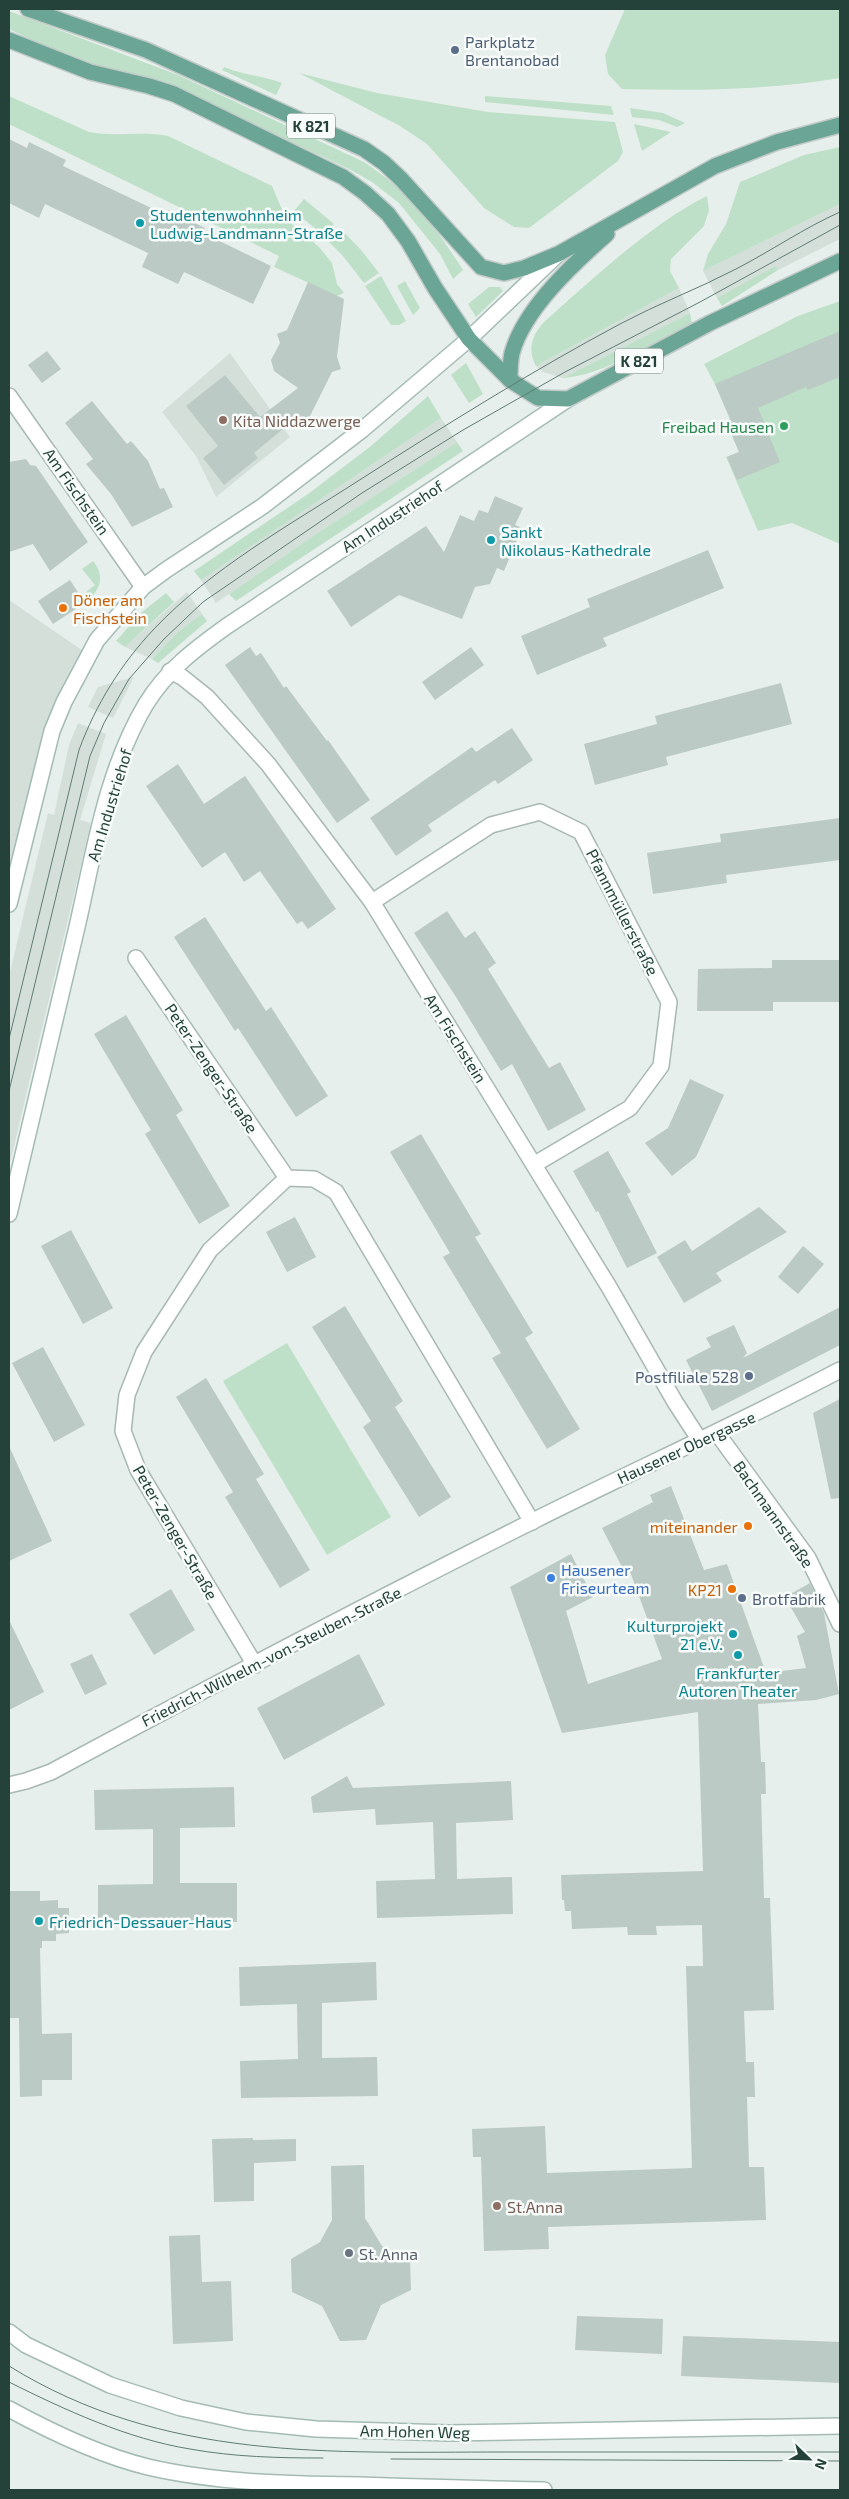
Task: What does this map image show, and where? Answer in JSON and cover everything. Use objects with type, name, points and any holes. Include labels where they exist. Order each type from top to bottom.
[{"type":"main road","name":"K 821","points":[[28,9],[146,50],[364,149],[384,163],[401,179],[481,268],[490,271],[510,273],[558,254],[715,166],[777,142],[840,125]]},
{"type":"main road","name":"K 821","points":[[9,40],[90,72],[174,94],[343,177],[365,193],[388,214],[408,241],[435,288],[469,339],[510,380],[538,398],[568,399],[710,323],[840,260]]},
{"type":"main road","points":[[510,380],[512,354],[519,334],[533,314],[557,283],[588,250],[627,216]]},
{"type":"street","points":[[9,904],[52,731],[64,702],[97,640],[143,587],[263,506],[363,429],[469,339],[558,254]]},
{"type":"street","name":"Am Fischstein","points":[[9,396],[143,587]]},
{"type":"street","name":"Am Industriehof","points":[[9,1214],[112,784],[122,755],[146,704],[170,671],[183,658],[226,626],[568,399]]},
{"type":"street","name":"Am Fischstein","points":[[170,671],[182,677],[207,697],[268,764],[372,902],[534,1164],[698,1439]]},
{"type":"street","name":"Pfannmüllerstraße","points":[[372,902],[490,825],[540,812],[581,832],[669,1002],[661,1066],[630,1108],[534,1164]]},
{"type":"street","name":"Peter-Zenger-Straße","points":[[136,958],[288,1178],[210,1250],[144,1352],[127,1395],[123,1431],[138,1470],[255,1665]]},
{"type":"street","points":[[288,1178],[314,1179],[336,1192],[532,1522]]},
{"type":"street","name":"Hausener Obergasse","points":[[532,1522],[840,1370]]},
{"type":"street","name":"Bachmannstraße","points":[[717,1432],[808,1558],[840,1624]]},
{"type":"street","name":"Friedrich-Wilhelm-von-Steuben-Straße","points":[[9,1785],[26,1782],[51,1772],[532,1522]]},
{"type":"street","name":"Am Hohen Weg","points":[[9,2332],[26,2345],[110,2385],[181,2408],[246,2422],[316,2429],[449,2433],[840,2426]]},
{"type":"street","points":[[9,2409],[64,2438],[119,2458],[148,2467],[220,2479],[305,2484],[544,2490]]},
{"type":"shaded area","points":[[840,204],[840,239],[778,270],[774,267],[717,298],[703,271]]},
{"type":"shaded area","points":[[679,288],[690,313],[563,378],[543,372],[536,366]]},
{"type":"shaded area","name":"Kita Niddazwerge","points":[[230,353],[290,437],[216,497],[196,456],[162,412]]},
{"type":"shaded area","points":[[441,418],[457,442],[310,538],[216,603],[201,580]]},
{"type":"shaded area","points":[[187,592],[202,614],[179,631],[152,659],[125,647]]},
{"type":"shaded area","points":[[9,600],[89,655],[52,731],[9,904]]},
{"type":"shaded area","points":[[134,677],[113,718],[88,707],[98,687]]},
{"type":"shaded area","points":[[78,723],[106,734],[80,820],[91,823],[9,1167],[9,976],[48,813],[54,815],[69,745]]},
{"type":"green space","points":[[625,9],[840,9],[840,78],[786,85],[731,89],[622,89],[608,74],[605,55]]},
{"type":"green space","points":[[9,11],[178,75],[364,162],[396,186],[420,210],[463,270],[453,279],[440,254],[399,203],[372,182],[349,169],[217,107],[111,74],[61,54],[9,29]]},
{"type":"green space","points":[[224,67],[282,83],[276,95],[222,70]]},
{"type":"green space","points":[[299,73],[377,93],[488,112],[615,122],[623,152],[618,161],[529,228],[514,227],[484,208],[427,144],[400,126]]},
{"type":"green space","points":[[9,96],[89,132],[168,136],[272,186],[286,219],[319,247],[332,263],[337,284],[344,293],[337,296],[274,267],[279,256],[9,124]]},
{"type":"green space","points":[[485,96],[611,106],[614,115],[485,102]]},
{"type":"green space","points":[[630,108],[663,113],[685,123],[677,127],[659,120],[632,117]]},
{"type":"green space","points":[[634,124],[671,132],[642,151]]},
{"type":"green space","points":[[840,147],[840,204],[703,271],[708,254],[726,224],[740,182],[804,155]]},
{"type":"green space","points":[[707,196],[709,210],[704,226],[671,259],[670,271],[679,288],[536,366],[531,348],[536,332],[544,322],[601,271],[643,237],[686,207]]},
{"type":"green space","points":[[304,199],[334,224],[322,234],[294,211]]},
{"type":"green space","points":[[341,229],[379,273],[364,283],[343,256],[329,242]]},
{"type":"green space","points":[[775,266],[778,270],[722,306],[717,298]]},
{"type":"green space","points":[[381,276],[406,321],[399,325],[391,325],[365,286]]},
{"type":"green space","points":[[405,281],[420,308],[413,315],[397,286]]},
{"type":"green space","points":[[489,287],[500,287],[503,291],[476,317],[468,304]]},
{"type":"green space","name":"Freibad Hausen","points":[[840,301],[840,544],[792,523],[758,531],[726,457],[739,452],[726,421],[730,419],[704,364],[798,316]]},
{"type":"green space","points":[[690,313],[692,323],[629,356],[596,371],[563,378]]},
{"type":"green space","points":[[466,363],[483,394],[469,403],[451,375]]},
{"type":"green space","points":[[428,396],[441,418],[201,580],[194,571],[308,494],[371,446]]},
{"type":"green space","points":[[457,442],[463,451],[236,601],[229,594],[310,538]]},
{"type":"green space","points":[[93,561],[99,573],[100,584],[98,589],[85,603],[81,596],[95,585],[82,569]]},
{"type":"green space","points":[[166,593],[174,602],[125,647],[116,641],[142,612]]},
{"type":"green space","points":[[202,614],[207,621],[158,663],[152,659],[179,631]]},
{"type":"green space","points":[[287,1343],[391,1517],[327,1555],[223,1381]]},
{"type":"building","name":"Studentenwohnheim Ludwig-Landmann-Straße","points":[[9,139],[27,148],[29,142],[66,160],[63,166],[166,215],[168,210],[205,228],[203,233],[271,266],[253,304],[184,272],[178,284],[142,267],[148,253],[45,204],[39,218],[9,203]]},
{"type":"building","points":[[308,282],[344,299],[337,357],[341,369],[332,372],[307,422],[303,417],[284,428],[254,453],[258,458],[224,485],[203,458],[218,446],[186,406],[225,375],[260,417],[298,388],[274,371],[271,360],[280,343],[277,334],[287,330]]},
{"type":"building","points":[[840,331],[840,377],[808,390],[806,387],[758,408],[780,462],[737,480],[727,457],[739,452],[726,421],[730,419],[715,384]]},
{"type":"building","points":[[47,351],[61,369],[42,383],[28,365]]},
{"type":"building","points":[[92,401],[127,444],[131,441],[148,461],[160,489],[164,488],[173,507],[132,527],[111,494],[86,464],[93,459],[65,423]]},
{"type":"building","points":[[26,459],[30,465],[36,466],[88,542],[50,571],[33,544],[9,552],[9,462]]},
{"type":"building","points":[[495,496],[523,508],[515,525],[522,528],[504,571],[497,568],[490,584],[475,587],[462,619],[399,595],[351,627],[327,591],[426,526],[444,552],[460,515],[474,521],[479,510],[488,513]]},
{"type":"building","points":[[708,550],[724,588],[603,638],[607,646],[537,675],[521,636],[590,607],[587,599]]},
{"type":"building","points":[[70,580],[85,603],[53,624],[38,601]]},
{"type":"building","points":[[250,647],[256,656],[261,653],[284,688],[286,686],[328,740],[370,800],[337,823],[225,665]]},
{"type":"building","points":[[471,647],[484,665],[435,700],[422,682]]},
{"type":"building","points":[[781,683],[792,724],[666,757],[668,765],[595,785],[584,744],[657,724],[655,716]]},
{"type":"building","points":[[512,728],[533,760],[498,784],[495,780],[428,825],[432,831],[396,856],[370,818],[472,747],[476,752]]},
{"type":"building","points":[[178,764],[204,804],[245,776],[336,909],[308,929],[302,921],[297,924],[260,871],[244,882],[225,852],[202,868],[146,786]]},
{"type":"building","points":[[840,818],[840,860],[726,875],[727,883],[653,894],[647,853],[721,842],[720,834]]},
{"type":"building","points":[[447,911],[465,938],[475,931],[496,963],[488,969],[549,1068],[560,1062],[586,1110],[548,1131],[512,1064],[501,1071],[414,933]]},
{"type":"building","points":[[205,917],[266,1011],[271,1007],[328,1096],[296,1117],[238,1028],[235,1031],[174,937]]},
{"type":"building","points":[[772,960],[840,960],[840,1002],[773,1002],[773,1011],[697,1011],[698,969],[772,968]]},
{"type":"building","points":[[126,1015],[183,1110],[176,1115],[230,1206],[199,1224],[145,1134],[151,1130],[94,1034]]},
{"type":"building","points":[[690,1079],[724,1095],[696,1157],[672,1176],[645,1143],[668,1128]]},
{"type":"building","points":[[421,1134],[481,1234],[475,1237],[533,1333],[525,1338],[580,1429],[547,1449],[492,1358],[501,1353],[443,1257],[450,1253],[390,1152]]},
{"type":"building","points":[[608,1151],[631,1192],[627,1194],[657,1253],[627,1268],[598,1211],[596,1212],[573,1171]]},
{"type":"building","points":[[759,1207],[787,1232],[716,1273],[722,1281],[684,1303],[657,1257],[685,1240],[692,1251]]},
{"type":"building","points":[[295,1217],[316,1257],[287,1272],[266,1232]]},
{"type":"building","points":[[71,1230],[113,1308],[83,1324],[41,1246]]},
{"type":"building","points":[[803,1246],[824,1264],[798,1294],[778,1277]]},
{"type":"building","points":[[345,1306],[403,1401],[395,1407],[451,1497],[419,1517],[363,1427],[371,1421],[312,1327]]},
{"type":"building","points":[[840,1307],[840,1345],[712,1411],[686,1360],[711,1347],[706,1338],[734,1325],[747,1353],[743,1358]]},
{"type":"building","points":[[43,1347],[85,1425],[54,1442],[12,1363]]},
{"type":"building","points":[[206,1378],[264,1474],[256,1479],[310,1570],[280,1588],[225,1497],[233,1492],[176,1397]]},
{"type":"building","points":[[840,1399],[840,1498],[831,1499],[813,1413]]},
{"type":"building","points":[[9,1446],[52,1541],[9,1561]]},
{"type":"building","points":[[671,1486],[704,1570],[727,1564],[766,1673],[806,1668],[797,1636],[805,1632],[785,1597],[810,1583],[824,1613],[839,1694],[816,1700],[758,1704],[761,1762],[765,1762],[766,1794],[761,1794],[764,1898],[770,1898],[774,2010],[744,2011],[746,2062],[754,2062],[755,2097],[747,2097],[749,2167],[764,2167],[766,2220],[548,2227],[549,2249],[484,2251],[481,2157],[473,2157],[472,2129],[545,2126],[547,2173],[692,2168],[686,1966],[703,1966],[702,1925],[656,1926],[657,1935],[628,1935],[627,1927],[572,1929],[571,1911],[565,1911],[564,1900],[562,1900],[561,1875],[703,1871],[698,1712],[562,1733],[510,1587],[571,1554],[593,1597],[566,1611],[588,1684],[662,1659],[628,1566],[623,1569],[602,1528],[653,1502],[650,1495]]},
{"type":"building","points":[[171,1589],[195,1630],[154,1655],[129,1614]]},
{"type":"building","points":[[9,1620],[44,1692],[9,1710]]},
{"type":"building","points":[[92,1654],[107,1684],[85,1695],[70,1664]]},
{"type":"building","points":[[359,1654],[385,1705],[284,1760],[257,1708]]},
{"type":"building","points":[[347,1776],[353,1788],[511,1781],[513,1820],[456,1823],[457,1879],[512,1877],[513,1914],[377,1918],[376,1881],[435,1879],[433,1822],[376,1825],[375,1809],[313,1813],[311,1797]]},
{"type":"building","points":[[234,1787],[235,1827],[180,1828],[180,1883],[237,1883],[237,1922],[98,1923],[98,1885],[153,1884],[153,1829],[95,1830],[94,1790]]},
{"type":"building","points":[[9,1891],[40,1891],[40,1901],[58,1900],[58,1908],[69,1908],[69,1933],[56,1934],[56,1941],[42,1941],[42,1948],[40,1948],[42,2034],[72,2033],[72,2080],[42,2080],[42,2096],[20,2097],[19,2018],[9,2018]]},
{"type":"building","points":[[376,1962],[377,2000],[322,2003],[322,2058],[377,2057],[378,2096],[241,2098],[240,2061],[298,2059],[297,2004],[240,2006],[239,1967]]},
{"type":"building","points":[[253,2138],[253,2140],[296,2139],[296,2161],[254,2163],[254,2201],[214,2202],[212,2139]]},
{"type":"building","name":"St. Anna","points":[[364,2165],[365,2218],[382,2246],[410,2259],[411,2290],[381,2305],[366,2340],[340,2341],[322,2306],[292,2292],[291,2259],[320,2242],[332,2220],[331,2166]]},
{"type":"building","points":[[200,2235],[202,2282],[231,2281],[233,2341],[173,2344],[169,2236]]},
{"type":"building","points":[[577,2316],[663,2319],[662,2354],[575,2350]]},
{"type":"building","points":[[683,2336],[840,2342],[840,2383],[681,2376]]},
{"type":"tram line","points":[[9,1039],[79,750],[93,717],[110,685],[154,629],[200,586],[252,549],[488,400],[620,324],[736,269],[813,225],[840,212]]},
{"type":"tram line","points":[[9,1091],[90,756],[104,723],[129,679],[164,639],[203,602],[362,493],[463,430],[565,372],[700,302],[840,225]]},
{"type":"tram line","points":[[9,2366],[68,2397],[127,2420],[188,2435],[249,2445],[375,2452],[840,2452]]},
{"type":"tram line","points":[[9,2382],[97,2422],[120,2431],[167,2444],[207,2452],[240,2455],[323,2458]]},
{"type":"tram line","points":[[391,2459],[840,2461]]},
{"type":"place","name":"Parkplatz Brentanobad","points":[[455,50]]},
{"type":"place","name":"Studentenwohnheim Ludwig-Landmann-Straße","points":[[140,223]]},
{"type":"place","name":"Kita Niddazwerge","points":[[223,420]]},
{"type":"place","name":"Freibad Hausen","points":[[784,426]]},
{"type":"place","name":"Sankt Nikolaus-Kathedrale","points":[[491,540]]},
{"type":"place","name":"Döner am Fischstein","points":[[63,608]]},
{"type":"place","name":"Postfiliale 528","points":[[749,1376]]},
{"type":"place","name":"miteinander","points":[[748,1526]]},
{"type":"place","name":"Hausener Friseurteam","points":[[551,1578]]},
{"type":"place","name":"KP21","points":[[732,1589]]},
{"type":"place","name":"Brotfabrik","points":[[742,1598]]},
{"type":"place","name":"Kulturprojekt 21 e.V.","points":[[733,1634]]},
{"type":"place","name":"Frankfurter Autoren Theater","points":[[738,1655]]},
{"type":"place","name":"Friedrich-Dessauer-Haus","points":[[39,1921]]},
{"type":"place","name":"St.Anna","points":[[497,2206]]},
{"type":"place","name":"St. Anna","points":[[349,2253]]}]
